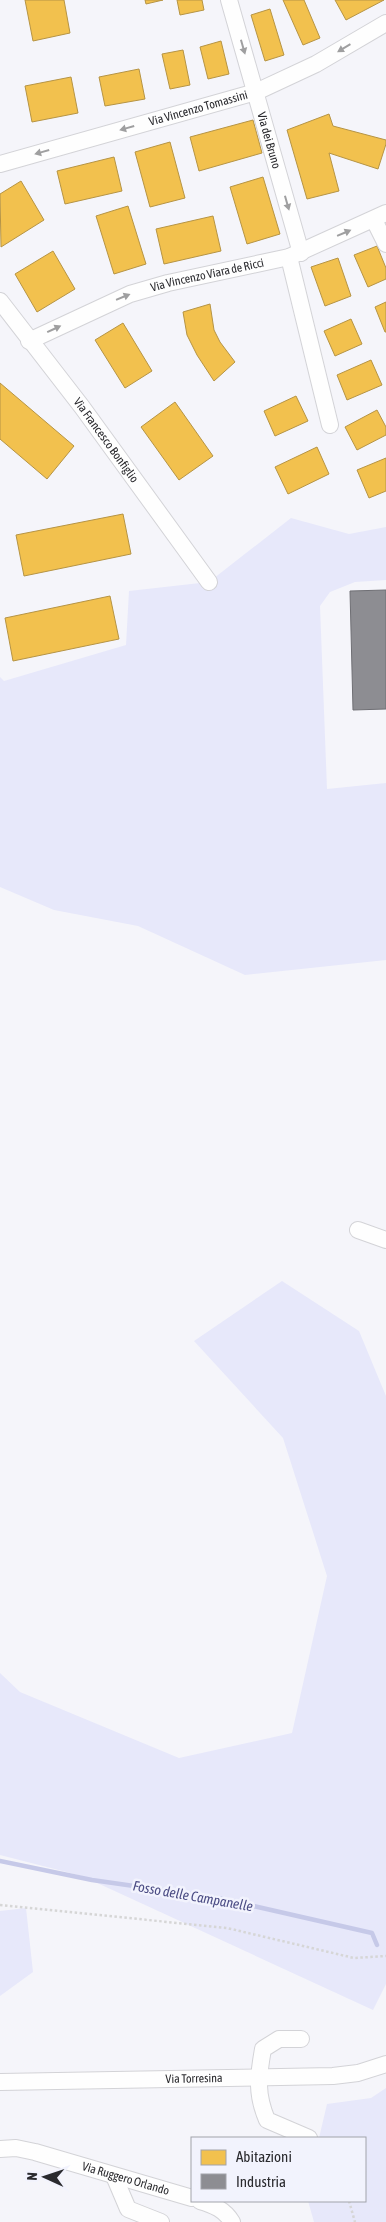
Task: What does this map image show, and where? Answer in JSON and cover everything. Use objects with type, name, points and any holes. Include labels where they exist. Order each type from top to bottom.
[{"type":"street","name":"Via dei Bruno","points":[[230,0],[256,92],[295,255],[330,425]]},
{"type":"street","name":"Via Vincenzo Tomassini","points":[[0,164],[256,92],[316,64],[386,24]]},
{"type":"street","name":"Via Vincenzo Viara de Ricci","points":[[29,341],[130,294],[168,283],[295,255],[380,217]]},
{"type":"street","points":[[380,217],[386,244]]},
{"type":"street","name":"Via Francesco Bonfiglio","points":[[0,301],[29,341],[82,407],[210,582]]},
{"type":"street","points":[[358,1230],[386,1240]]},
{"type":"street","points":[[301,2039],[279,2039],[263,2049],[257,2078],[260,2104],[267,2120],[307,2137]]},
{"type":"street","name":"Via Torresina","points":[[0,2082],[347,2075],[367,2071],[386,2064]]},
{"type":"street","name":"Via Ruggero Orlando","points":[[0,2149],[35,2152],[191,2198]]},
{"type":"street","points":[[114,2176],[128,2209],[161,2222]]},
{"type":"street","points":[[203,2202],[218,2207],[225,2212],[232,2222]]},
{"type":"path","points":[[0,1905],[227,1928],[354,1958],[386,1956]]},
{"type":"path","points":[[349,2202],[355,2222]]},
{"type":"shaded area","points":[[291,518],[349,534],[386,527],[386,580],[355,582],[330,592],[320,606],[327,789],[386,783],[386,960],[245,975],[138,926],[54,910],[0,887],[0,677],[4,681],[126,645],[129,591],[209,582]]},
{"type":"shaded area","points":[[282,1281],[359,1331],[386,1396],[386,1984],[373,2010],[82,1876],[0,1855],[0,1673],[20,1692],[179,1758],[292,1733],[327,1576],[283,1438],[194,1341]]},
{"type":"shaded area","points":[[26,1908],[33,1972],[0,1996],[0,1911]]},
{"type":"shaded area","points":[[386,2088],[386,2222],[314,2222],[308,2202],[366,2202],[366,2137],[319,2137],[327,2104],[371,2098]]},
{"type":"building: Abitazioni","points":[[25,0],[64,0],[70,33],[33,41]]},
{"type":"building: Abitazioni","points":[[145,0],[163,0],[146,4]]},
{"type":"building: Abitazioni","points":[[177,0],[202,0],[204,10],[180,15]]},
{"type":"building: Abitazioni","points":[[283,0],[304,0],[320,38],[303,45]]},
{"type":"building: Abitazioni","points":[[335,0],[384,0],[346,20]]},
{"type":"building: Abitazioni","points":[[270,9],[284,55],[265,61],[251,15]]},
{"type":"building: Abitazioni","points":[[221,41],[229,74],[208,79],[200,47]]},
{"type":"building: Abitazioni","points":[[183,50],[190,85],[170,89],[162,54]]},
{"type":"building: Abitazioni","points":[[139,69],[145,99],[105,106],[99,77]]},
{"type":"building: Abitazioni","points":[[71,77],[78,113],[32,122],[25,86]]},
{"type":"building: Abitazioni","points":[[329,114],[333,126],[386,140],[386,144],[378,169],[329,153],[339,191],[307,199],[287,130]]},
{"type":"building: Abitazioni","points":[[253,120],[262,153],[199,171],[190,137]]},
{"type":"building: Abitazioni","points":[[170,142],[185,198],[150,207],[135,152]]},
{"type":"building: Abitazioni","points":[[114,157],[122,191],[65,204],[57,171]]},
{"type":"building: Abitazioni","points":[[263,177],[280,234],[247,244],[230,187]]},
{"type":"building: Abitazioni","points":[[21,181],[44,220],[1,247],[0,194]]},
{"type":"building: Abitazioni","points":[[128,206],[146,264],[114,274],[96,216]]},
{"type":"building: Abitazioni","points":[[213,216],[221,251],[164,264],[156,229]]},
{"type":"building: Abitazioni","points":[[377,246],[386,268],[386,279],[368,287],[354,255]]},
{"type":"building: Abitazioni","points":[[53,251],[75,289],[37,312],[15,274]]},
{"type":"building: Abitazioni","points":[[338,258],[351,296],[325,306],[311,267]]},
{"type":"building: Abitazioni","points":[[386,302],[386,332],[385,332],[375,307]]},
{"type":"building: Abitazioni","points":[[210,304],[214,330],[220,342],[235,362],[214,381],[187,335],[183,312]]},
{"type":"building: Abitazioni","points":[[351,319],[362,344],[335,356],[324,331]]},
{"type":"building: Abitazioni","points":[[123,323],[152,371],[125,388],[95,340]]},
{"type":"building: Abitazioni","points":[[371,360],[382,385],[347,400],[337,375]]},
{"type":"building: Abitazioni","points":[[0,383],[74,446],[47,479],[0,439]]},
{"type":"building: Abitazioni","points":[[296,396],[308,421],[275,436],[264,411]]},
{"type":"building: Abitazioni","points":[[175,402],[213,456],[179,480],[141,427]]},
{"type":"building: Abitazioni","points":[[377,410],[386,427],[386,435],[357,450],[345,427]]},
{"type":"building: Abitazioni","points":[[317,447],[329,474],[288,494],[275,467]]},
{"type":"building: Abitazioni","points":[[386,458],[386,491],[369,498],[357,470]]},
{"type":"building: Abitazioni","points":[[123,514],[131,554],[24,576],[16,535]]},
{"type":"building: Abitazioni","points":[[110,596],[119,639],[13,661],[5,618]]},
{"type":"building: Industria","points":[[386,590],[386,709],[353,710],[350,591]]},
{"type":"waterway","name":"Fosso delle Campanelle","points":[[0,1861],[92,1880],[218,1898],[372,1933],[377,1945]]}]
